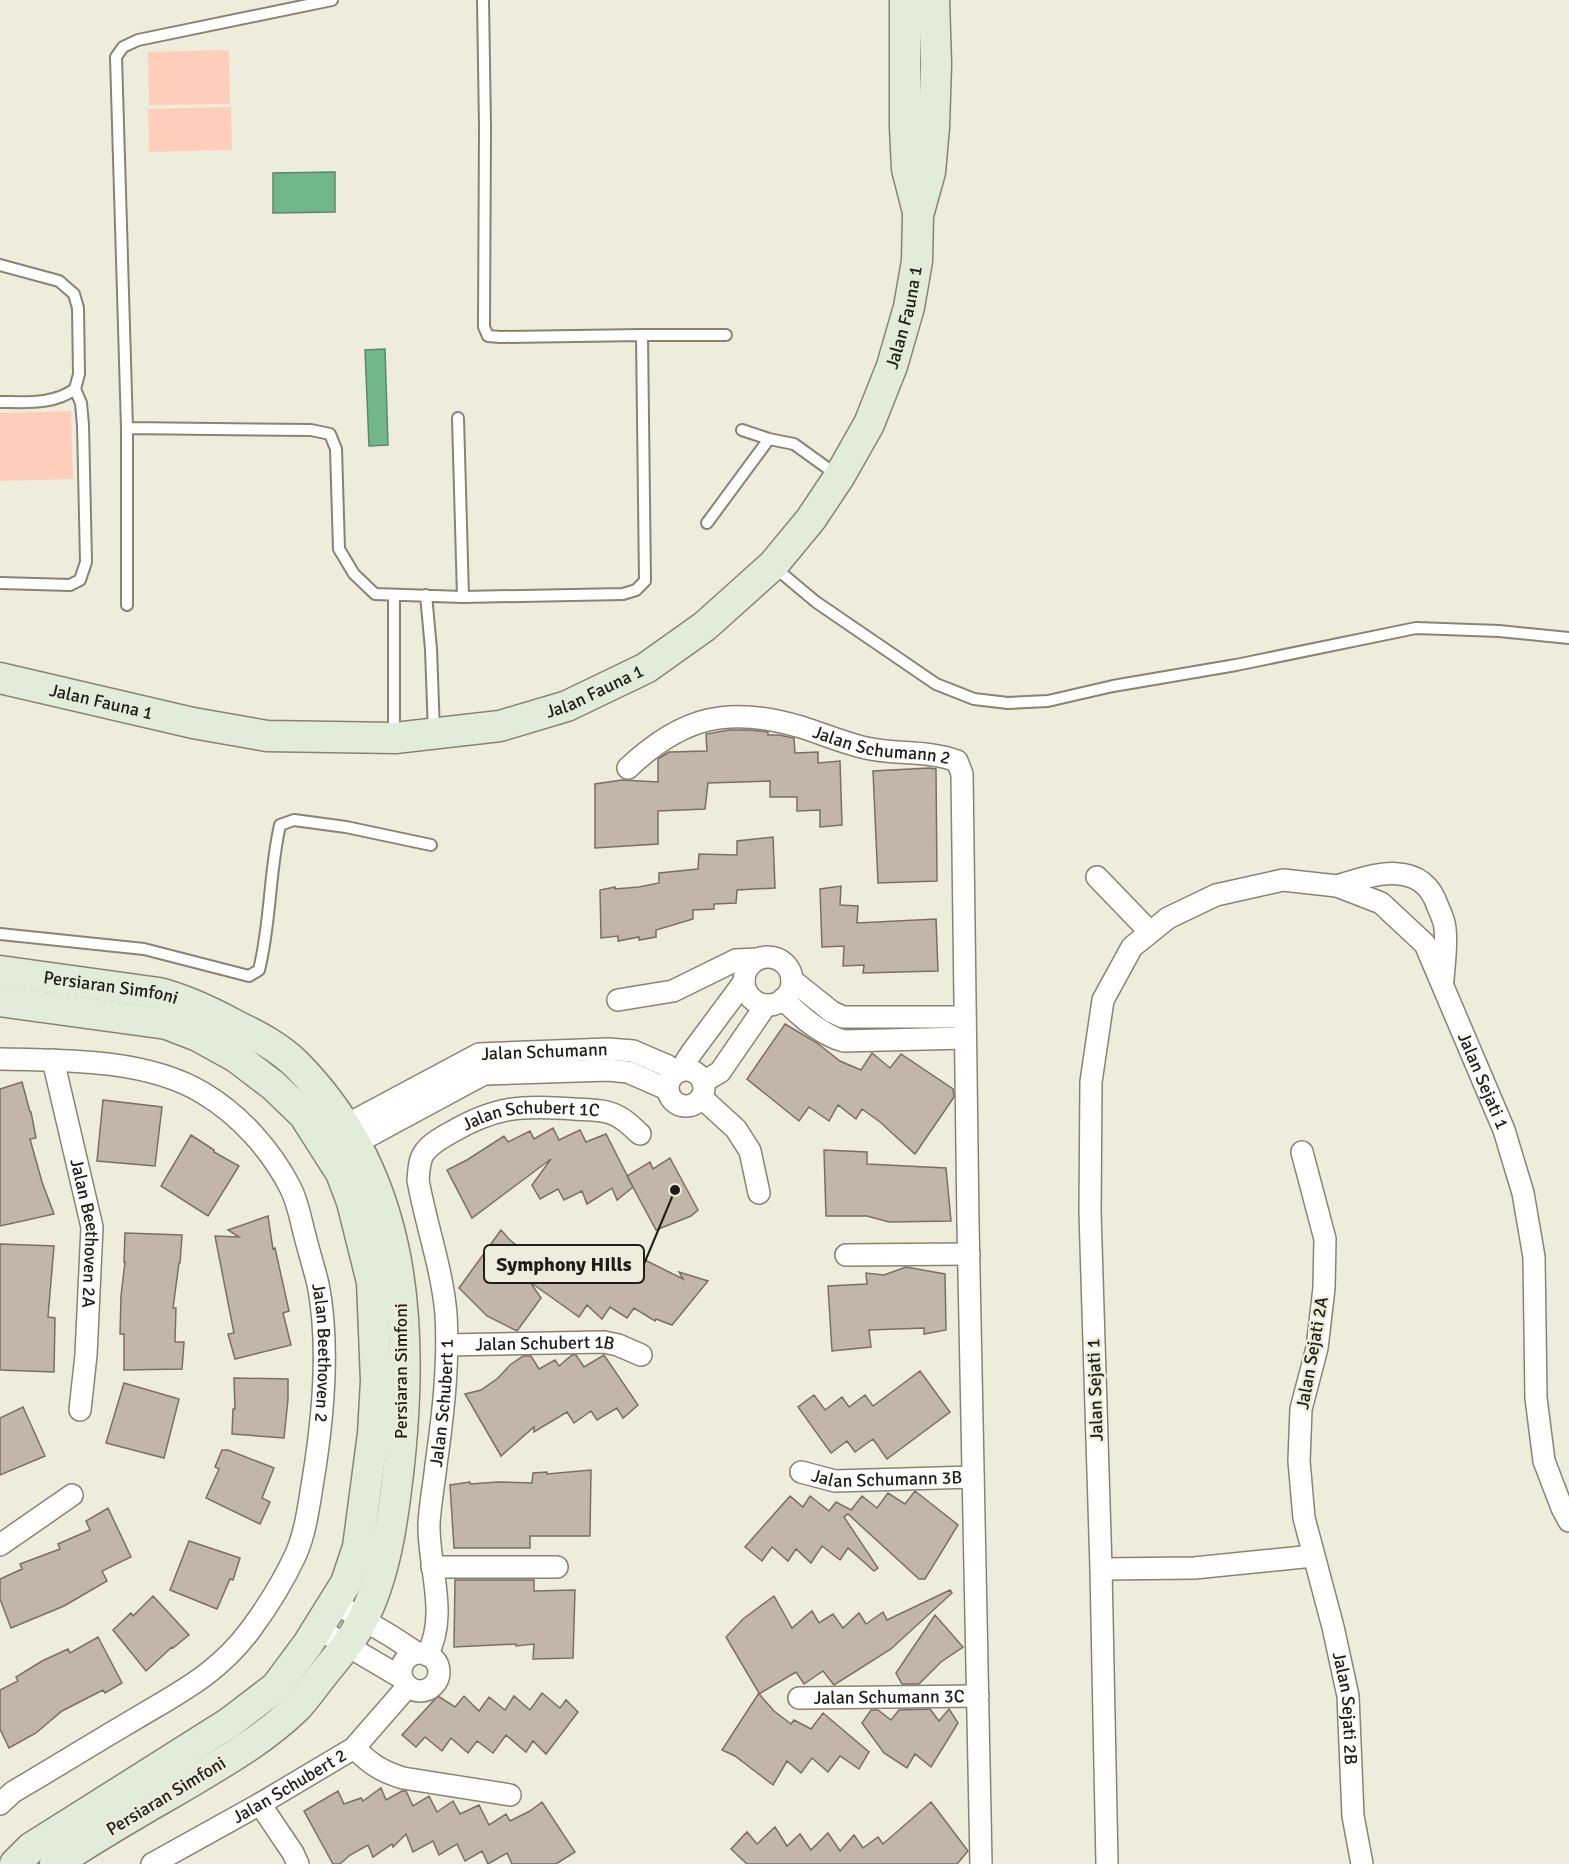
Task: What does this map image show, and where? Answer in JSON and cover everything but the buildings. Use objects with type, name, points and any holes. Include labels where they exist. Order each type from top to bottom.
[{"type":"street","name":"Jalan Fauna 1","points":[[905,0],[905,127],[908,169],[918,215]]},
{"type":"street","name":"Jalan Fauna 1","points":[[0,678],[193,723],[267,736],[394,738],[500,726],[567,706],[636,673],[705,626],[773,565],[811,519],[839,477],[869,424],[892,366],[909,307],[916,261],[918,215],[930,172],[936,64],[934,0]]},
{"type":"street","name":"Jalan Schumann 2","points":[[628,768],[650,747],[686,726],[708,719],[743,717],[791,724],[871,749],[944,756],[957,761],[962,774],[965,1027]]},
{"type":"street","points":[[1337,886],[1366,876],[1395,873],[1415,877],[1434,894],[1446,929],[1443,985]]},
{"type":"street","points":[[1097,877],[1150,932]]},
{"type":"street","name":"Jalan Sejati 1","points":[[1107,1864],[1090,1212],[1091,1082],[1103,1000],[1132,947],[1168,918],[1216,895],[1283,880],[1337,886],[1381,903],[1425,944],[1504,1130],[1523,1193],[1534,1257],[1536,1398],[1544,1461],[1569,1521]]},
{"type":"street","points":[[618,1000],[673,991],[736,960],[768,956],[784,962],[789,968],[780,995]]},
{"type":"street","points":[[676,1077],[744,982],[748,966],[757,959]]},
{"type":"street","name":"Persiaran Simfoni","points":[[0,971],[159,993],[179,998],[265,1040],[295,1062],[338,1141],[341,1173],[352,1202],[372,1282],[375,1381],[373,1434],[358,1547],[346,1583],[335,1603],[319,1629],[276,1687],[229,1723],[31,1848],[15,1864]]},
{"type":"street","points":[[744,982],[747,994],[752,999],[780,995],[843,1017],[965,1027]]},
{"type":"street","points":[[780,995],[823,1032],[844,1041],[965,1027]]},
{"type":"street","name":"Jalan Schumann","points":[[676,1077],[669,1097],[679,1106],[692,1106],[702,1090],[720,1072],[780,995]]},
{"type":"street","name":"Persiaran Simfoni","points":[[0,1001],[167,1024],[198,1036],[237,1057],[274,1086],[304,1115],[367,1164],[388,1225],[399,1271],[404,1307],[404,1411],[398,1476],[387,1548],[363,1620],[298,1707],[268,1732],[232,1758],[55,1864]]},
{"type":"street","points":[[843,1017],[844,1041]]},
{"type":"street","points":[[965,1027],[981,1864]]},
{"type":"street","name":"Jalan Schumann","points":[[338,1141],[479,1054],[597,1049],[633,1051],[658,1061],[676,1077]]},
{"type":"street","name":"Jalan Beethoven 2","points":[[0,1059],[53,1059],[129,1067],[155,1073],[203,1093],[225,1109],[264,1145],[292,1191],[318,1285],[322,1321],[323,1403],[303,1536],[278,1589],[251,1629],[234,1650],[201,1679],[13,1792],[0,1804]]},
{"type":"street","name":"Jalan Beethoven 2A","points":[[53,1059],[92,1227],[86,1355],[80,1410]]},
{"type":"street","name":"Jalan Schumann","points":[[676,1077],[697,1073],[702,1090],[736,1129],[750,1151],[759,1192]]},
{"type":"street","name":"Jalan Schubert 1C","points":[[424,1153],[435,1142],[459,1127],[490,1113],[533,1106],[604,1112],[619,1116],[640,1134]]},
{"type":"street","name":"Jalan Sejati 2A","points":[[1302,1152],[1325,1239],[1324,1288],[1318,1338],[1301,1409],[1299,1461],[1304,1518],[1313,1556]]},
{"type":"street","name":"Jalan Schubert 1","points":[[422,1654],[432,1645],[437,1616],[429,1525],[444,1397],[447,1345],[446,1313],[441,1279],[418,1180],[424,1153]]},
{"type":"street","points":[[846,1255],[969,1254]]},
{"type":"street","name":"Jalan Schubert 1B","points":[[447,1345],[604,1342],[618,1345],[640,1355]]},
{"type":"street","name":"Jalan Schumann 3B","points":[[801,1472],[835,1481],[973,1477]]},
{"type":"street","points":[[0,1545],[72,1495]]},
{"type":"street","points":[[1101,1569],[1194,1568],[1313,1556]]},
{"type":"street","name":"Jalan Sejati 2B","points":[[1313,1556],[1333,1628],[1348,1696],[1353,1816],[1362,1864]]},
{"type":"street","points":[[432,1567],[557,1567]]},
{"type":"street","points":[[319,1629],[413,1689],[424,1690],[434,1684],[438,1668],[432,1658],[335,1603]]},
{"type":"street","points":[[405,1682],[403,1664],[408,1657],[422,1654]]},
{"type":"street","name":"Jalan Schubert 2","points":[[152,1864],[354,1748],[405,1682]]},
{"type":"street","name":"Jalan Schumann 3C","points":[[799,1698],[978,1696]]},
{"type":"street","points":[[354,1748],[378,1769],[403,1778],[510,1795]]},
{"type":"street","points":[[260,1804],[298,1864]]},
{"type":"lane","points":[[127,605],[127,428],[116,57],[123,47],[138,40],[332,0]]},
{"type":"lane","points":[[483,0],[484,327],[488,336],[726,335]]},
{"type":"lane","points":[[0,265],[59,281],[74,294],[78,308],[79,374],[75,389],[81,403],[83,425],[86,562],[80,580],[70,585],[0,583]]},
{"type":"lane","points":[[127,428],[311,430],[330,434],[336,449],[339,549],[354,574],[375,594],[463,597],[623,594],[636,590],[645,581],[642,335]]},
{"type":"lane","points":[[0,402],[50,401],[65,396],[75,389]]},
{"type":"lane","points":[[458,418],[463,597]]},
{"type":"lane","points":[[742,430],[794,444],[839,477]]},
{"type":"lane","points":[[707,523],[769,439]]},
{"type":"lane","points":[[773,565],[816,602],[936,684],[974,699],[1008,703],[1048,701],[1113,686],[1236,665],[1416,628],[1499,631],[1569,638]]},
{"type":"lane","points":[[394,595],[394,738]]},
{"type":"lane","points":[[426,595],[431,649],[434,734]]},
{"type":"lane","points":[[0,934],[144,949],[249,976],[259,970],[264,950],[274,853],[280,825],[294,820],[346,827],[431,844]]},
{"type":"shaded area","points":[[229,50],[230,104],[149,105],[148,52]]},
{"type":"shaded area","points":[[231,107],[232,150],[149,152],[148,109]]},
{"type":"shaded area","points":[[335,172],[335,212],[273,213],[273,173]]},
{"type":"shaded area","points":[[385,349],[388,445],[369,446],[365,350]]},
{"type":"shaded area","points":[[71,411],[73,479],[0,481],[0,413]]},
{"type":"place","name":"Symphony HIlls","points":[[675,1190]]}]
